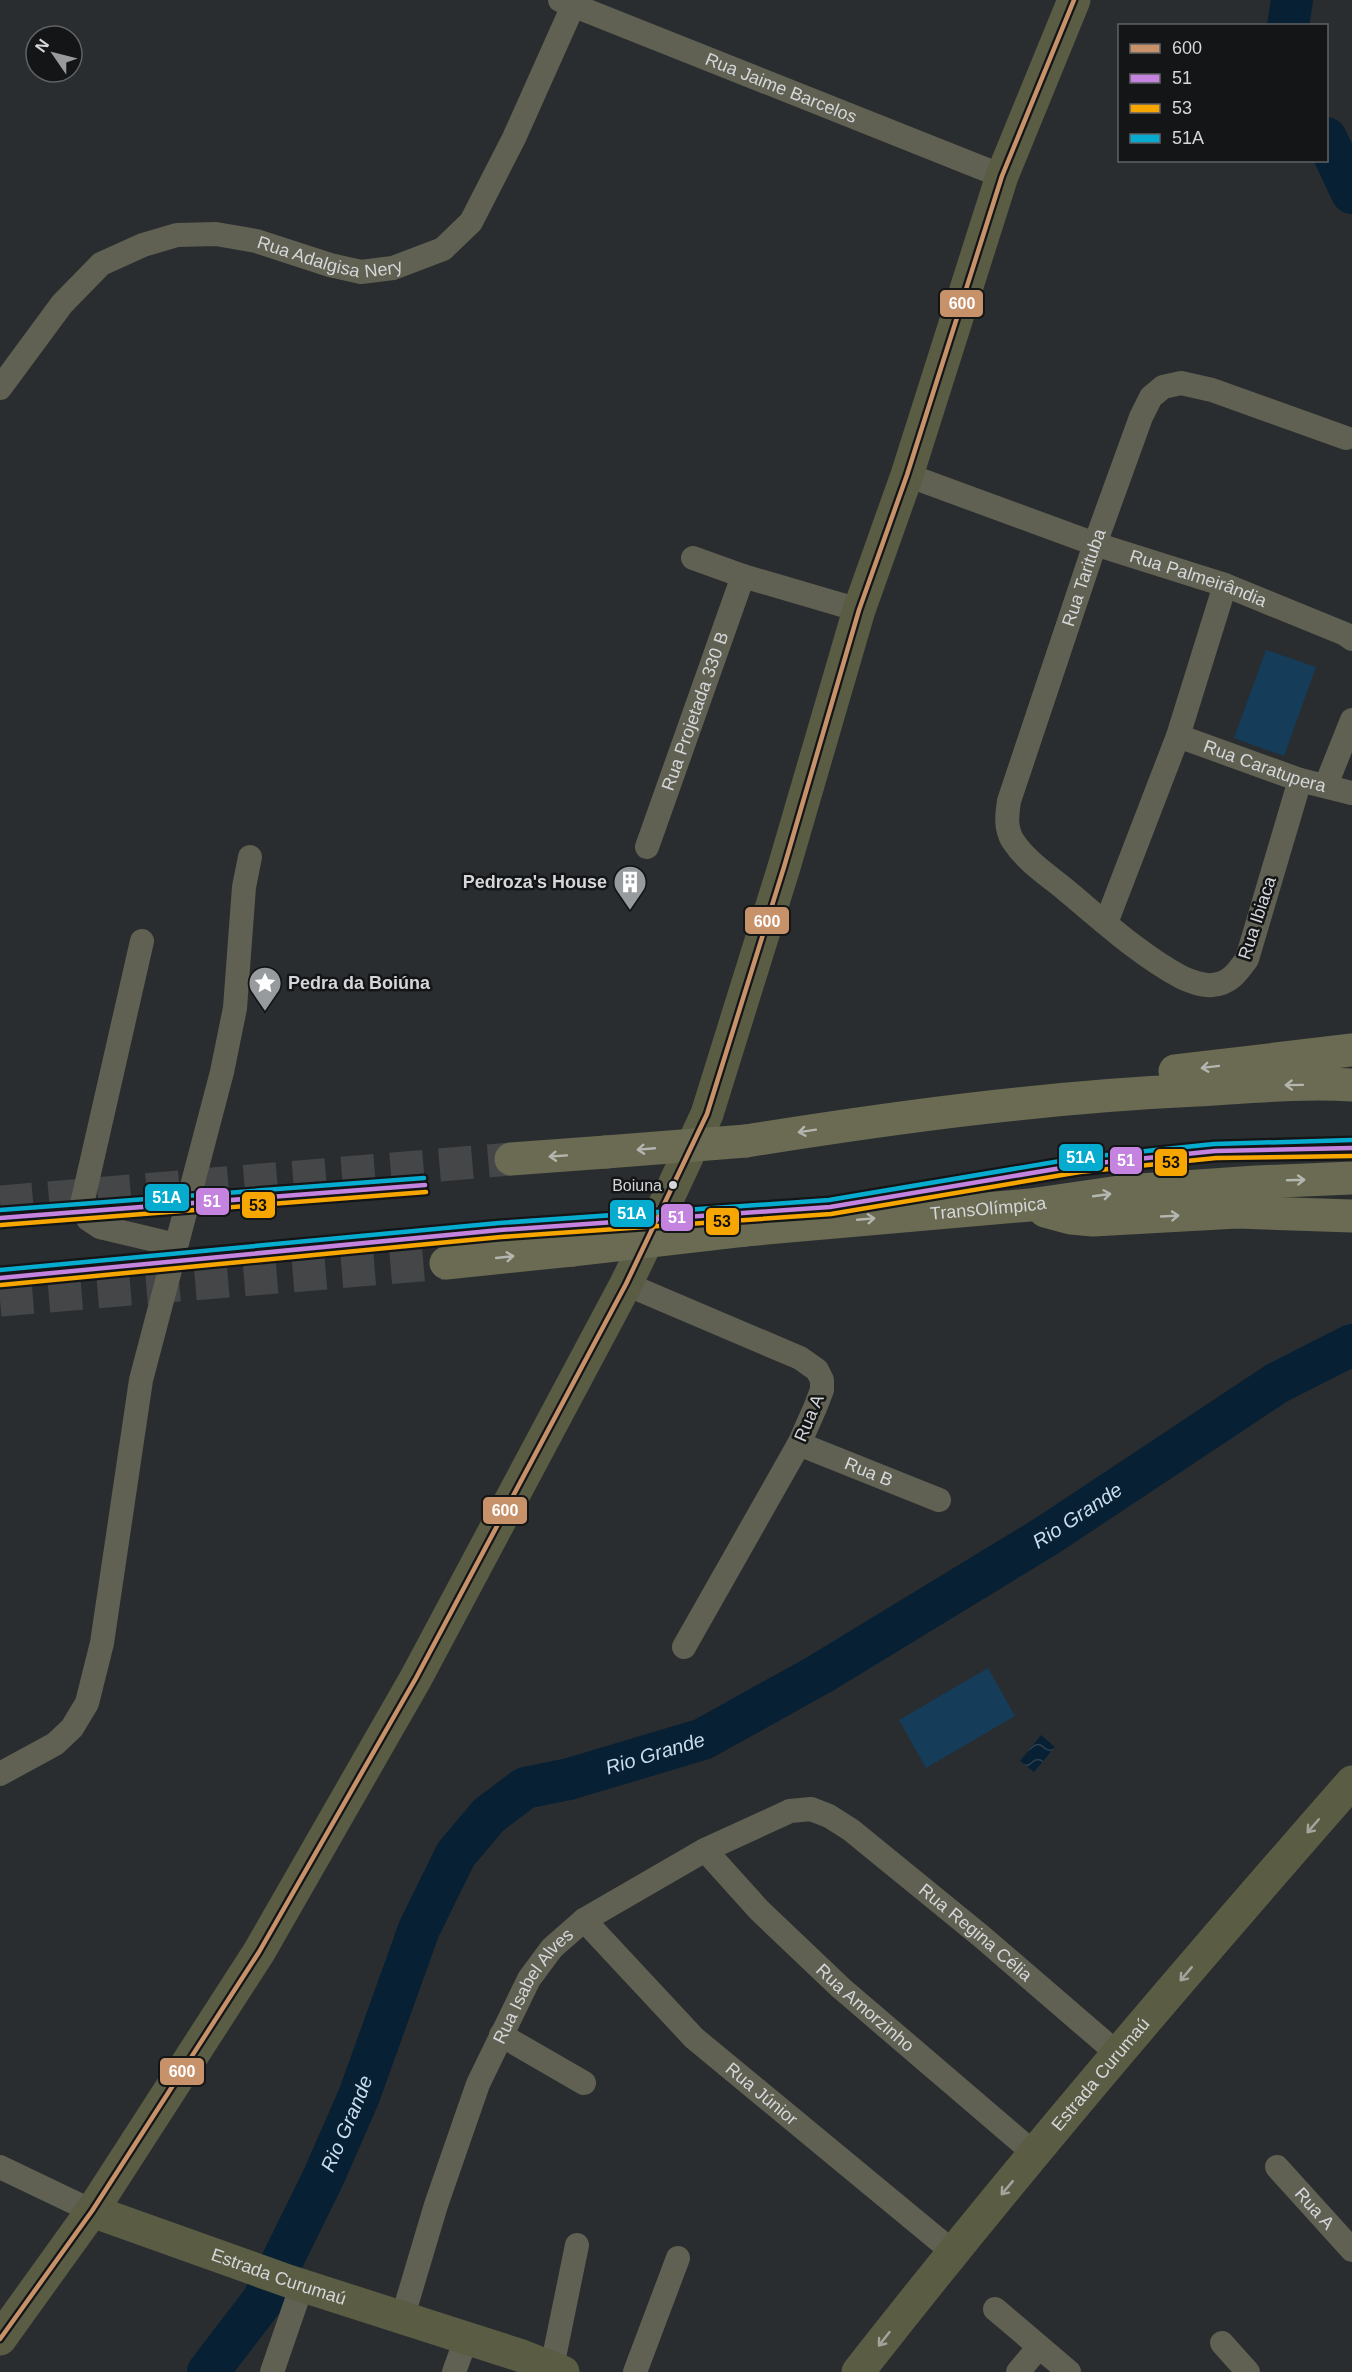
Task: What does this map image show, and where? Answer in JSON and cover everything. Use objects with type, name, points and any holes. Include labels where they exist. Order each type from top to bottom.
[{"type":"highway","points":[[845,1125],[905,1105],[1352,1050]]},
{"type":"highway","points":[[511,1159],[746,1141],[970,1108],[1111,1094],[1284,1085],[1352,1085]]},
{"type":"highway","name":"TransOlímpica","points":[[446,1263],[745,1230],[1030,1205],[1126,1191],[1352,1178]]},
{"type":"highway","points":[[1030,1205],[1071,1218],[1093,1220],[1237,1212],[1352,1216]]},
{"type":"street","points":[[0,2339],[92,2211],[259,1952],[416,1678],[626,1284],[707,1114],[784,867],[859,610],[907,475],[1002,176],[1074,0]]},
{"type":"street","name":"Rua Jaime Barcelos","points":[[566,3],[1002,176]]},
{"type":"street","name":"Rua Adalgisa Nery","points":[[0,388],[62,304],[101,264],[143,245],[177,235],[216,234],[255,241],[360,272],[393,268],[443,249],[471,222],[514,138],[566,3]]},
{"type":"street","name":"Rua Tarituba","points":[[1160,964],[1106,924],[1030,860],[1013,840],[1006,822],[1009,801],[1095,544],[1141,417],[1151,397],[1163,387],[1181,384],[1212,390],[1346,438]]},
{"type":"street","name":"Rua Palmeirândia","points":[[907,475],[1095,544],[1225,585],[1345,634],[1352,639]]},
{"type":"street","points":[[693,558],[742,576],[859,610]]},
{"type":"street","name":"Rua Projetada 330 B","points":[[647,847],[742,576]]},
{"type":"street","points":[[1106,924],[1178,736],[1225,585]]},
{"type":"street","points":[[1326,785],[1352,720]]},
{"type":"street","name":"Rua Caratupera","points":[[1178,736],[1300,780],[1352,793]]},
{"type":"street","name":"Rua Ibiaca","points":[[1160,964],[1184,978],[1210,986],[1227,982],[1238,971],[1247,959],[1300,780]]},
{"type":"street","points":[[0,1774],[55,1744],[72,1728],[87,1703],[102,1643],[141,1380],[222,1072],[235,1008],[244,887],[250,857]]},
{"type":"street","points":[[142,941],[82,1204],[88,1219],[100,1227],[176,1245]]},
{"type":"street","name":"Rua A","points":[[626,1284],[800,1358],[817,1370],[822,1380],[822,1390],[799,1444],[684,1647]]},
{"type":"street","name":"Rua B","points":[[799,1444],[939,1500]]},
{"type":"street","name":"Estrada Curumaú","points":[[858,2372],[953,2252],[1118,2054],[1352,1782]]},
{"type":"street","name":"Rua Isabel Alves","points":[[402,2319],[436,2205],[478,2084],[529,1979],[552,1948],[584,1920],[705,1850],[790,1811],[811,1809],[829,1816]]},
{"type":"street","name":"Rua Regina Célia","points":[[829,1816],[851,1830],[972,1928],[1118,2054]]},
{"type":"street","name":"Rua Amorzinho","points":[[705,1850],[759,1910],[841,1988],[1035,2154]]},
{"type":"street","name":"Rua Júnior","points":[[584,1920],[694,2038],[953,2252]]},
{"type":"street","points":[[501,2035],[584,2083]]},
{"type":"street","name":"Estrada Curumaú","points":[[0,2167],[92,2211],[295,2283],[466,2339],[538,2367]]},
{"type":"street","name":"Rua A","points":[[1277,2167],[1352,2250]]},
{"type":"street","points":[[538,2367],[577,2245]]},
{"type":"street","points":[[635,2372],[678,2258]]},
{"type":"street","points":[[272,2372],[295,2283]]},
{"type":"street","points":[[995,2309],[1069,2372]]},
{"type":"street","points":[[454,2372],[466,2339]]},
{"type":"street","points":[[1222,2343],[1248,2372]]},
{"type":"street","points":[[1018,2372],[1040,2347]]},
{"type":"shaded area","points":[[1266,650],[1316,667],[1284,756],[1234,738]]},
{"type":"shaded area","points":[[988,1668],[1015,1716],[926,1768],[899,1720]]},
{"type":"water","points":[[1041,1735],[1055,1747],[1034,1772],[1020,1761]]},
{"type":"waterway","name":"Rio Grande","points":[[1288,24],[1292,0]]},
{"type":"waterway","name":"Rio Grande","points":[[1328,142],[1352,193]]},
{"type":"waterway","name":"Rio Grande","points":[[208,2372],[263,2300],[324,2176],[359,2096],[419,1929],[456,1854],[489,1815],[525,1788],[569,1779],[703,1739],[820,1674],[1048,1535],[1277,1383],[1352,1345]]},
{"type":"tunnel","points":[[0,1202],[511,1159]]},
{"type":"tunnel","points":[[0,1300],[446,1263]]},
{"type":"transit line","name":"600","points":[[0,2339],[92,2211],[259,1952],[416,1678],[626,1284],[707,1114],[784,867],[859,610],[907,475],[1002,176],[1074,0]]},
{"type":"transit line","name":"51A","points":[[0,1270],[499,1223],[829,1200],[1078,1158],[1214,1144],[1352,1140]]},
{"type":"transit line","name":"51","points":[[0,1278],[500,1230],[830,1207],[1079,1165],[1215,1151],[1352,1148]]},
{"type":"transit line","name":"53","points":[[1,1285],[501,1237],[831,1214],[1080,1172],[1216,1158],[1352,1156]]},
{"type":"transit line","name":"51A","points":[[0,1210],[424,1178]]},
{"type":"transit line","name":"51","points":[[0,1218],[425,1185]]},
{"type":"transit line","name":"53","points":[[1,1225],[426,1192]]},
{"type":"place","name":"Pedroza's House","points":[[630,911]]},
{"type":"place","name":"Pedra da Boiúna","points":[[265,1012]]},
{"type":"place","name":"Boiuna","points":[[673,1185]]}]
